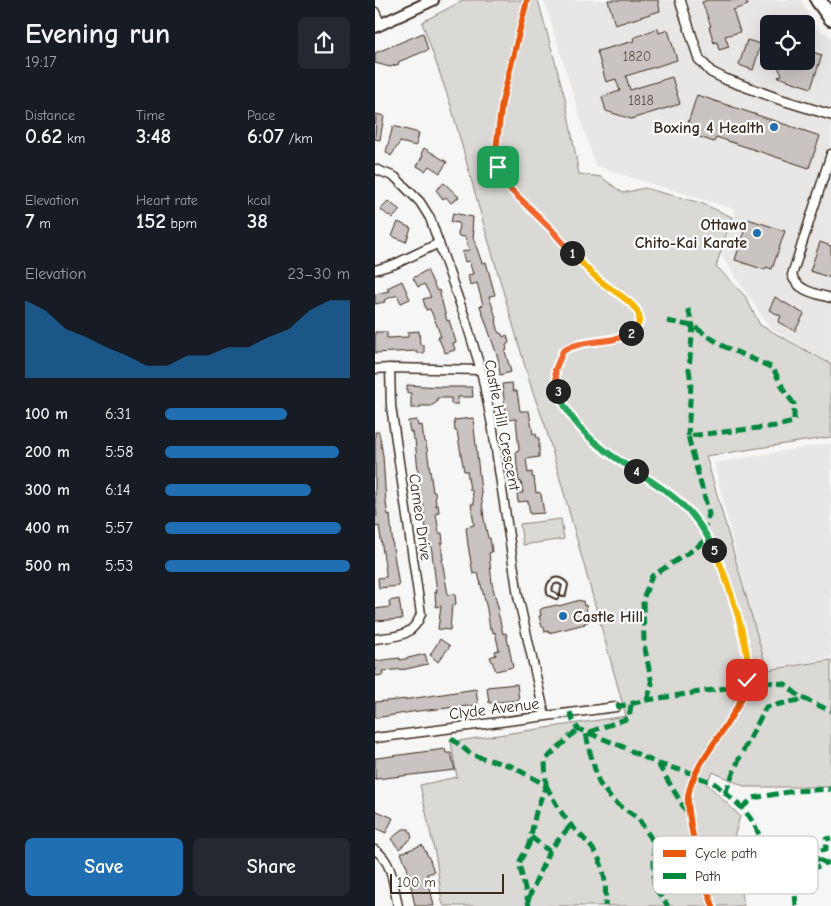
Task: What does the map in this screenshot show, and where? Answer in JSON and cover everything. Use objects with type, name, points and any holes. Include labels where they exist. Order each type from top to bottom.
[{"type":"highway","points":[[818,0],[831,18]]},
{"type":"main road","points":[[378,26],[433,0]]},
{"type":"street","points":[[680,0],[699,59],[711,72],[779,99],[831,115]]},
{"type":"street","points":[[375,12],[378,26]]},
{"type":"street","points":[[831,154],[792,275],[793,279],[802,289],[831,298]]},
{"type":"street","name":"Castle Hill Crescent","points":[[375,169],[395,177],[420,202],[430,218],[481,370],[493,430],[518,596],[545,716]]},
{"type":"street","points":[[375,270],[395,264],[439,243]]},
{"type":"street","name":"Cameo Drive","points":[[375,639],[410,632],[418,623],[421,614],[391,406],[390,368]]},
{"type":"street","points":[[375,369],[481,370]]},
{"type":"street","name":"Clyde Avenue","points":[[375,738],[616,707]]},
{"type":"street","points":[[375,850],[387,862],[392,873],[398,906]]},
{"type":"lane","points":[[550,591],[551,583],[559,580],[565,585],[563,594]]},
{"type":"lane","points":[[543,592],[550,591],[556,596]]},
{"type":"shaded area","points":[[464,0],[538,0],[565,98],[579,174],[601,177],[623,193],[644,188],[701,203],[732,217],[716,266],[745,296],[760,325],[831,364],[831,437],[706,456],[767,670],[831,660],[831,787],[746,787],[713,772],[706,783],[740,816],[734,836],[653,836],[653,894],[741,894],[744,906],[444,906],[442,902],[436,858],[420,785],[457,777],[451,742],[626,716],[545,425],[532,390],[451,106],[422,22]]},
{"type":"shaded area","points":[[544,0],[801,0],[809,15],[760,15],[760,70],[815,70],[815,26],[831,37],[831,363],[770,328],[721,255],[736,210],[595,166]]},
{"type":"shaded area","points":[[831,443],[831,658],[764,671],[714,463]]},
{"type":"shaded area","points":[[561,519],[564,539],[523,545],[520,524]]},
{"type":"building","points":[[608,0],[658,0],[660,11],[615,25]]},
{"type":"building","points":[[708,0],[746,0],[748,5],[733,10],[740,32],[725,36],[729,47],[719,50],[717,42],[714,43],[709,27],[711,26],[702,2]]},
{"type":"building","points":[[658,28],[659,33],[668,30],[677,60],[626,76],[630,90],[672,77],[680,104],[631,119],[606,111],[602,97],[620,91],[616,79],[606,82],[597,51],[634,41],[633,38]]},
{"type":"building","points":[[423,33],[428,50],[390,67],[375,63],[375,53]]},
{"type":"building","points":[[747,40],[760,44],[753,70],[739,65]]},
{"type":"building","points":[[815,53],[822,55],[811,88],[778,77],[782,75],[780,70],[815,70]]},
{"type":"building","points":[[697,95],[820,136],[809,168],[716,137],[714,142],[685,132]]},
{"type":"building","points":[[376,114],[384,116],[380,140],[375,139]]},
{"type":"building","points":[[393,126],[419,133],[416,146],[400,142],[391,156],[386,152]]},
{"type":"building","points":[[424,148],[447,162],[440,173],[429,166],[425,171],[417,166],[423,155],[421,154]]},
{"type":"building","points":[[444,183],[459,197],[451,203],[446,197],[443,199],[436,190]]},
{"type":"building","points":[[388,201],[400,210],[393,218],[380,209]]},
{"type":"building","points":[[453,213],[473,217],[473,237],[482,263],[486,262],[495,295],[489,296],[499,333],[503,337],[507,335],[509,343],[506,345],[507,350],[505,351],[511,372],[500,375],[498,358],[480,306],[483,305],[477,283],[470,285],[468,275],[473,274],[469,261],[465,262],[462,252],[469,250],[465,237],[458,236],[459,223],[451,222]]},
{"type":"building","points":[[748,219],[785,231],[772,269],[766,267],[765,270],[735,260]]},
{"type":"building","points":[[398,222],[411,228],[406,242],[392,236]]},
{"type":"building","points":[[820,242],[831,246],[831,278],[810,271]]},
{"type":"building","points":[[427,270],[437,291],[439,290],[447,321],[449,320],[456,342],[453,343],[455,350],[445,353],[438,337],[441,337],[436,323],[430,309],[426,310],[423,299],[431,297],[424,284],[418,287],[413,278]]},
{"type":"building","points":[[402,281],[410,299],[401,303],[397,295],[384,300],[385,302],[375,304],[375,294],[389,291],[387,288]]},
{"type":"building","points":[[775,297],[804,314],[795,331],[778,322],[781,316],[769,310]]},
{"type":"building","points":[[419,331],[420,345],[424,345],[424,353],[416,353],[416,351],[375,353],[375,332],[387,332],[387,338],[408,337],[408,332]]},
{"type":"building","points":[[512,383],[513,391],[517,391],[520,411],[529,411],[533,434],[536,434],[537,438],[539,438],[539,457],[526,459],[528,473],[532,472],[532,477],[534,477],[536,493],[539,492],[541,494],[544,513],[530,514],[528,501],[518,502],[517,493],[523,493],[521,481],[519,482],[517,466],[516,451],[519,450],[516,419],[507,420],[502,384]]},
{"type":"building","points":[[407,385],[472,387],[473,397],[458,397],[458,404],[451,404],[451,398],[437,398],[437,402],[431,406],[411,408],[411,393],[407,393]]},
{"type":"building","points":[[473,418],[484,519],[492,552],[489,553],[492,584],[503,634],[506,633],[513,667],[496,671],[490,657],[496,655],[495,651],[499,650],[495,632],[493,633],[492,628],[490,629],[478,573],[473,574],[468,545],[466,527],[474,525],[471,504],[474,504],[467,471],[464,471],[454,420]]},
{"type":"building","points":[[417,420],[418,426],[422,425],[433,492],[435,492],[436,506],[438,505],[439,512],[436,513],[439,533],[442,533],[442,560],[448,595],[455,594],[456,604],[452,605],[450,630],[438,629],[441,606],[436,607],[435,592],[437,592],[431,545],[429,545],[427,538],[423,503],[421,504],[415,439],[413,439],[412,432],[410,432],[408,421]]},
{"type":"building","points":[[375,432],[379,432],[383,456],[386,503],[388,515],[390,514],[399,586],[379,588],[378,578],[386,577],[386,572],[379,526],[375,527],[375,516],[377,516],[375,498]]},
{"type":"building","points":[[399,599],[402,619],[375,621],[375,609],[390,607],[389,601]]},
{"type":"building","name":"Castle Hill","points":[[580,600],[583,601],[584,606],[586,605],[588,622],[549,633],[548,631],[545,632],[539,616],[541,616],[540,610]]},
{"type":"building","points":[[440,639],[450,646],[438,662],[430,655]]},
{"type":"building","points":[[425,654],[428,664],[406,669],[382,671],[383,675],[375,676],[375,661],[400,658],[400,660]]},
{"type":"building","points":[[517,684],[519,700],[489,703],[487,687]]},
{"type":"building","points":[[476,689],[478,705],[418,711],[375,718],[375,702]]},
{"type":"building","points":[[445,749],[446,753],[451,753],[455,770],[375,778],[375,758]]},
{"type":"building","points":[[375,810],[393,818],[386,833],[375,828]]},
{"type":"building","points":[[403,829],[409,829],[412,838],[399,849],[391,839]]},
{"type":"building","points":[[422,845],[434,872],[427,874],[434,906],[415,906],[407,867],[401,853]]},
{"type":"marked path","points":[[688,309],[693,326],[689,369],[691,383],[688,436]]},
{"type":"marked path","points":[[667,321],[693,326],[723,346],[773,368],[785,392],[794,404],[794,422],[776,426],[688,436],[709,514],[704,530]]},
{"type":"marked path","points":[[647,700],[652,684],[644,644],[643,599],[652,576],[696,548],[708,537]]},
{"type":"marked path","points":[[748,680],[785,684],[800,697],[831,711]]},
{"type":"marked path","points":[[616,707],[647,700],[746,685]]},
{"type":"marked path","points":[[725,793],[739,759],[766,707],[804,699]]},
{"type":"marked path","points":[[631,705],[629,718],[586,733],[599,783],[613,801],[638,818],[653,841]]},
{"type":"marked path","points":[[570,712],[578,729],[619,745],[658,764],[695,774],[714,783],[747,814],[759,836]]},
{"type":"marked path","points":[[451,738],[472,755],[511,766],[546,785],[545,760],[578,729]]},
{"type":"marked path","points":[[658,764],[686,811]]},
{"type":"marked path","points":[[546,785],[563,815],[599,858],[605,879],[605,906]]},
{"type":"marked path","points":[[529,906],[519,863],[529,844],[536,812],[546,785]]},
{"type":"marked path","points":[[742,808],[753,798],[794,791],[831,789]]},
{"type":"marked path","points":[[528,900],[549,851],[571,825]]},
{"type":"marked path","points":[[531,837],[549,851]]},
{"type":"marked path","points":[[818,851],[826,849],[826,839],[831,838]]},
{"type":"marked path","points":[[818,859],[826,863]]},
{"type":"marked path","points":[[818,866],[829,862]]},
{"type":"marked path","points":[[659,894],[668,906]]},
{"type":"marked path","points":[[795,894],[796,906]]},
{"type":"cycle path","points":[[527,0],[502,102],[496,149],[498,167],[505,184],[550,228],[590,272],[634,306],[640,319],[637,328],[625,336],[579,344],[563,351],[557,366],[556,380],[559,394],[574,420],[595,443],[670,493],[698,521],[712,545],[727,582],[748,660],[749,675],[742,698],[701,763],[690,787],[688,803],[693,836]]},
{"type":"cycle path","points":[[709,894],[713,906]]},
{"type":"place","name":"Boxing 4 Health","points":[[774,127]]},
{"type":"place","name":"Ottawa Chito-Kai Karate","points":[[757,233]]},
{"type":"place","name":"Castle Hill","points":[[563,616]]},
{"type":"route","points":[[498,167],[505,184],[523,203],[550,228],[590,272],[626,298],[639,314],[640,319],[637,328],[625,336],[579,344],[563,351],[555,370],[558,393],[575,422],[588,436],[606,452],[678,500],[703,527],[725,575],[735,606],[749,667],[747,680]]}]
